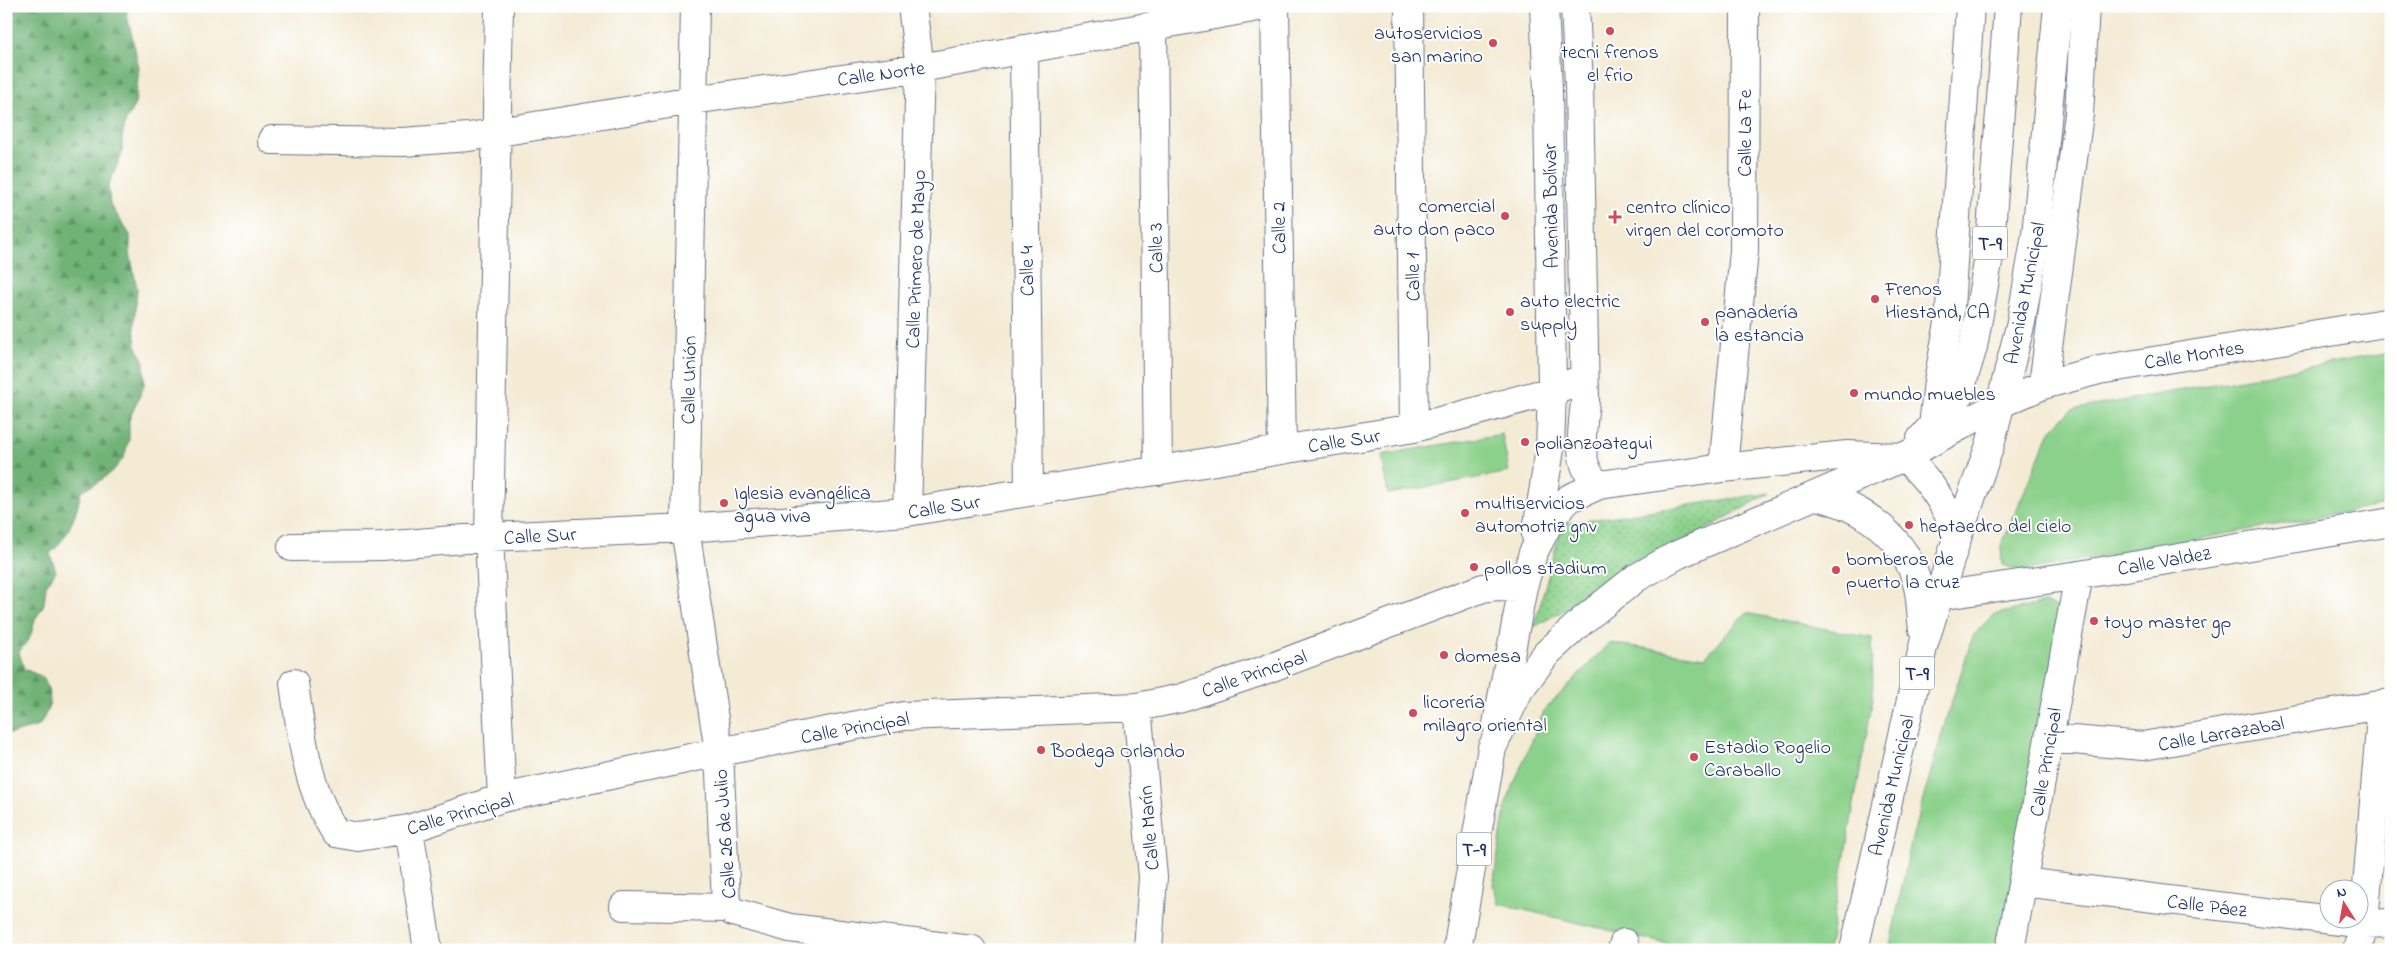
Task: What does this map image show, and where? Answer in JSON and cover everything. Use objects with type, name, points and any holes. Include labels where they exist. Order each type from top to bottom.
[{"type":"main road","points":[[499,6],[488,537],[502,798]]},
{"type":"main road","name":"Calle Unión","points":[[695,6],[685,528],[719,752]]},
{"type":"main road","name":"Calle Primero de Mayo","points":[[907,512],[920,68],[912,6]]},
{"type":"main road","name":"Calle Norte","points":[[272,140],[403,142],[469,137],[497,130],[693,100],[920,68],[1264,6]]},
{"type":"main road","name":"Calle 2","points":[[1274,6],[1282,450]]},
{"type":"main road","name":"Calle 1","points":[[1409,6],[1414,428]]},
{"type":"main road","name":"Avenida Bolívar","points":[[1533,554],[1550,449],[1552,391],[1548,90],[1544,6]]},
{"type":"main road","name":"Avenida Bolívar","points":[[1575,6],[1579,86],[1584,378],[1583,452],[1585,466],[1590,478],[1599,485]]},
{"type":"main road","name":"Calle La Fe","points":[[1723,468],[1744,251],[1745,6]]},
{"type":"main road","name":"T-9","points":[[1933,427],[1938,381],[1948,322],[1970,6]]},
{"type":"main road","name":"Avenida Municipal","points":[[1904,457],[1958,397],[1973,347],[1989,257],[2008,6]]},
{"type":"main road","name":"Avenida Municipal","points":[[1854,950],[1924,643],[2002,403],[2021,322],[2036,235],[2058,6]]},
{"type":"main road","name":"Avenida Municipal","points":[[2043,385],[2079,114],[2085,6]]},
{"type":"main road","name":"Calle 3","points":[[1153,26],[1158,470]]},
{"type":"main road","name":"Calle 4","points":[[1024,49],[1029,492]]},
{"type":"main road","name":"Calle Montes","points":[[2002,403],[2043,385],[2098,370],[2391,322]]},
{"type":"main road","name":"Calle Sur","points":[[292,548],[382,546],[488,537],[685,528],[907,512],[1414,428],[1552,391],[1584,378]]},
{"type":"main road","name":"T-9","points":[[1492,748],[1519,690],[1547,653],[1582,621],[1628,584],[1677,555],[1816,496],[1846,480],[1904,457],[2002,403]]},
{"type":"main road","name":"T-9","points":[[1457,950],[1492,748],[1523,587],[1533,554],[1552,515],[1570,498],[1599,485],[1723,468],[1847,455],[1904,457]]},
{"type":"main road","points":[[1904,457],[1932,485],[1946,508],[1958,535]]},
{"type":"main road","name":"T-9","points":[[1816,496],[1837,500],[1868,515],[1886,531],[1909,562],[1918,586],[1924,643]]},
{"type":"main road","name":"Calle Valdez","points":[[1938,596],[2391,522]]},
{"type":"main road","name":"Calle Principal","points":[[2010,950],[2079,574]]},
{"type":"main road","name":"Calle Principal","points":[[294,683],[303,749],[325,816],[336,833],[358,837],[409,829],[502,798],[719,752],[904,716],[1136,707],[1182,698],[1259,672],[1483,588],[1497,586],[1523,587]]},
{"type":"main road","points":[[2357,950],[2378,924],[2386,704]]},
{"type":"main road","name":"Calle Larrazabal","points":[[2049,738],[2143,746],[2386,704]]},
{"type":"main road","name":"Calle Marín","points":[[1136,707],[1153,877],[1148,950]]},
{"type":"main road","name":"Calle 26 de Julio","points":[[719,752],[726,903],[733,912],[790,939],[972,950]]},
{"type":"main road","points":[[409,829],[428,950]]},
{"type":"main road","name":"Calle Páez","points":[[2023,882],[2378,924]]},
{"type":"main road","points":[[624,906],[728,908]]},
{"type":"green space","points":[[6,6],[125,6],[139,67],[135,104],[126,120],[122,137],[122,154],[108,187],[110,204],[130,235],[130,253],[137,289],[134,326],[136,345],[144,362],[144,386],[129,420],[129,439],[124,457],[113,471],[97,483],[81,491],[71,525],[57,547],[50,554],[56,571],[46,586],[44,604],[35,620],[30,637],[19,652],[24,669],[43,677],[50,697],[48,708],[39,726],[6,735]]},
{"type":"green space","points":[[2391,352],[2391,504],[2021,571],[2002,565],[2001,546],[2050,431],[2071,410]]},
{"type":"green space","points":[[1502,434],[1509,472],[1388,494],[1381,455]]},
{"type":"green space","points":[[1770,493],[1534,627],[1562,524]]},
{"type":"green space","points":[[2044,603],[2057,607],[2061,617],[2000,950],[1889,950],[1912,838],[1946,719],[1973,636],[1993,615]]},
{"type":"green space","name":"Estadio Rogelio Caraballo","points":[[1746,613],[1872,638],[1873,698],[1828,950],[1692,950],[1499,904],[1493,886],[1506,803],[1544,711],[1609,643],[1705,657]]},
{"type":"place","name":"tecni frenos el frio","points":[[1610,31]]},
{"type":"place","name":"autoservicios san marino","points":[[1493,43]]},
{"type":"place","name":"comercial auto don paco","points":[[1505,216]]},
{"type":"place","name":"centro clínico virgen del coromoto","points":[[1615,217]]},
{"type":"place","name":"Frenos Hiestand, CA","points":[[1875,299]]},
{"type":"place","name":"auto electric supply","points":[[1510,312]]},
{"type":"place","name":"panadería la estancia","points":[[1705,322]]},
{"type":"place","name":"mundo muebles","points":[[1854,393]]},
{"type":"place","name":"polianzoategui","points":[[1525,442]]},
{"type":"place","name":"Iglesia evangélica agua viva","points":[[724,503]]},
{"type":"place","name":"multiservicios automotriz gnv","points":[[1465,513]]},
{"type":"place","name":"heptaedro del cielo","points":[[1909,525]]},
{"type":"place","name":"pollos stadium","points":[[1474,567]]},
{"type":"place","name":"bomberos de puerto la cruz","points":[[1836,570]]},
{"type":"place","name":"toyo master gp","points":[[2094,621]]},
{"type":"place","name":"domesa","points":[[1444,655]]},
{"type":"place","name":"licorería milagro oriental","points":[[1413,713]]},
{"type":"place","name":"Bodega Orlando","points":[[1041,750]]},
{"type":"place","name":"Estadio Rogelio Caraballo","points":[[1694,757]]}]
